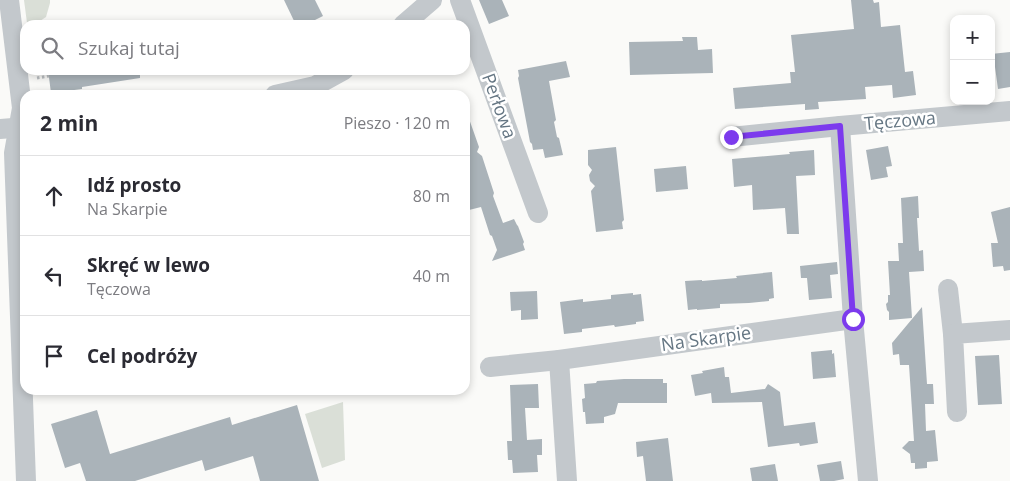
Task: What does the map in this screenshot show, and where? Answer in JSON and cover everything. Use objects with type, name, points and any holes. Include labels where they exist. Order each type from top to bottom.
[{"type":"street","points":[[9,0],[7,42],[20,99]]},
{"type":"street","points":[[409,20],[432,0]]},
{"type":"street","name":"Perłowa","points":[[460,0],[467,20]]},
{"type":"street","name":"Perłowa","points":[[470,27],[538,213]]},
{"type":"street","points":[[297,90],[315,86],[335,75]]},
{"type":"street","name":"Tęczowa","points":[[731,137],[1010,111]]},
{"type":"street","points":[[20,113],[14,128],[20,317]]},
{"type":"street","points":[[840,126],[853,319],[868,481]]},
{"type":"street","points":[[948,289],[953,334],[957,412]]},
{"type":"street","name":"Na Skarpie","points":[[490,367],[559,360],[853,319]]},
{"type":"street","points":[[953,334],[1010,330]]},
{"type":"street","points":[[559,360],[567,481]]},
{"type":"street","points":[[23,395],[26,481]]},
{"type":"path","points":[[36,78],[49,76]]},
{"type":"shaded area","points":[[24,0],[50,0],[46,17],[42,20],[27,20]]},
{"type":"shaded area","points":[[343,402],[345,460],[322,468],[305,414]]},
{"type":"building","points":[[284,0],[315,0],[323,16],[315,20],[294,20]]},
{"type":"building","points":[[479,0],[502,0],[509,16],[489,24]]},
{"type":"building","points":[[851,0],[873,0],[874,3],[879,2],[881,27],[900,25],[905,72],[913,71],[916,95],[893,98],[892,85],[865,87],[866,99],[818,102],[819,109],[805,110],[805,104],[735,109],[733,88],[791,83],[790,72],[795,72],[791,35],[854,29]]},
{"type":"building","points":[[682,37],[697,37],[698,50],[712,49],[713,73],[630,75],[629,42],[683,41]]},
{"type":"building","points":[[1010,52],[1010,87],[998,89],[995,54]]},
{"type":"building","points":[[566,61],[570,77],[549,81],[556,120],[554,122],[563,155],[545,158],[543,149],[533,150],[530,142],[518,70]]},
{"type":"building","points":[[49,75],[140,75],[140,78],[82,87],[82,89],[51,90]]},
{"type":"building","points":[[470,122],[479,147],[477,152],[482,156],[503,223],[514,219],[524,242],[525,250],[492,261],[497,250],[481,207],[470,210]]},
{"type":"building","points":[[888,146],[892,166],[886,167],[888,177],[871,180],[866,150]]},
{"type":"building","points":[[616,147],[624,220],[622,222],[623,229],[596,232],[591,191],[595,186],[590,181],[589,175],[592,170],[588,165],[588,150]]},
{"type":"building","points":[[814,150],[815,175],[796,176],[799,234],[787,234],[785,208],[753,210],[752,185],[734,187],[732,159]]},
{"type":"building","points":[[686,166],[688,189],[656,192],[654,169]]},
{"type":"building","points":[[918,196],[919,251],[923,250],[924,271],[909,272],[912,318],[889,320],[886,304],[888,302],[888,295],[890,295],[888,261],[899,261],[898,243],[903,243],[901,198]]},
{"type":"building","points":[[1010,207],[1010,270],[1004,271],[1003,266],[993,267],[991,243],[998,243],[991,212]]},
{"type":"building","points":[[837,262],[838,274],[830,275],[832,298],[809,300],[807,278],[801,278],[800,266]]},
{"type":"building","points":[[772,272],[774,298],[769,299],[769,301],[720,304],[720,308],[688,310],[685,281],[737,278],[736,276]]},
{"type":"building","points":[[537,291],[538,319],[521,320],[521,310],[511,311],[510,292]]},
{"type":"building","points":[[633,293],[633,295],[641,294],[644,321],[615,327],[614,325],[582,329],[582,332],[564,334],[560,302],[583,299],[583,302],[611,299],[611,295]]},
{"type":"building","points":[[922,307],[927,384],[933,384],[934,404],[925,404],[926,431],[935,430],[938,461],[927,462],[927,468],[915,469],[915,463],[911,463],[910,454],[902,448],[909,441],[914,441],[909,365],[900,365],[899,354],[893,355],[892,343]]},
{"type":"building","points":[[832,350],[832,354],[834,353],[836,377],[813,379],[811,352]]},
{"type":"building","points":[[999,355],[1002,404],[978,405],[975,356]]},
{"type":"building","points":[[724,367],[725,377],[729,377],[731,393],[765,389],[768,384],[780,392],[784,426],[815,422],[818,443],[800,446],[799,443],[768,447],[762,402],[712,403],[711,393],[695,396],[691,375]]},
{"type":"building","points":[[624,379],[663,379],[663,383],[667,383],[667,403],[618,403],[615,414],[604,417],[604,423],[586,424],[582,399],[585,398],[584,384]]},
{"type":"building","points":[[538,384],[539,408],[525,408],[527,440],[542,439],[542,455],[537,455],[538,472],[513,473],[512,460],[508,460],[507,441],[512,441],[510,385]]},
{"type":"building","points":[[297,405],[319,481],[260,481],[253,456],[205,471],[202,460],[135,481],[86,481],[80,463],[65,468],[51,424],[97,410],[110,454],[230,417],[232,425]]},
{"type":"building","points":[[668,438],[673,481],[646,481],[643,456],[637,457],[636,442]]},
{"type":"building","points":[[841,461],[844,479],[820,481],[817,465]]},
{"type":"building","points":[[775,464],[778,481],[752,481],[750,468]]},
{"type":"route","points":[[731,137],[840,126],[853,319]]}]
